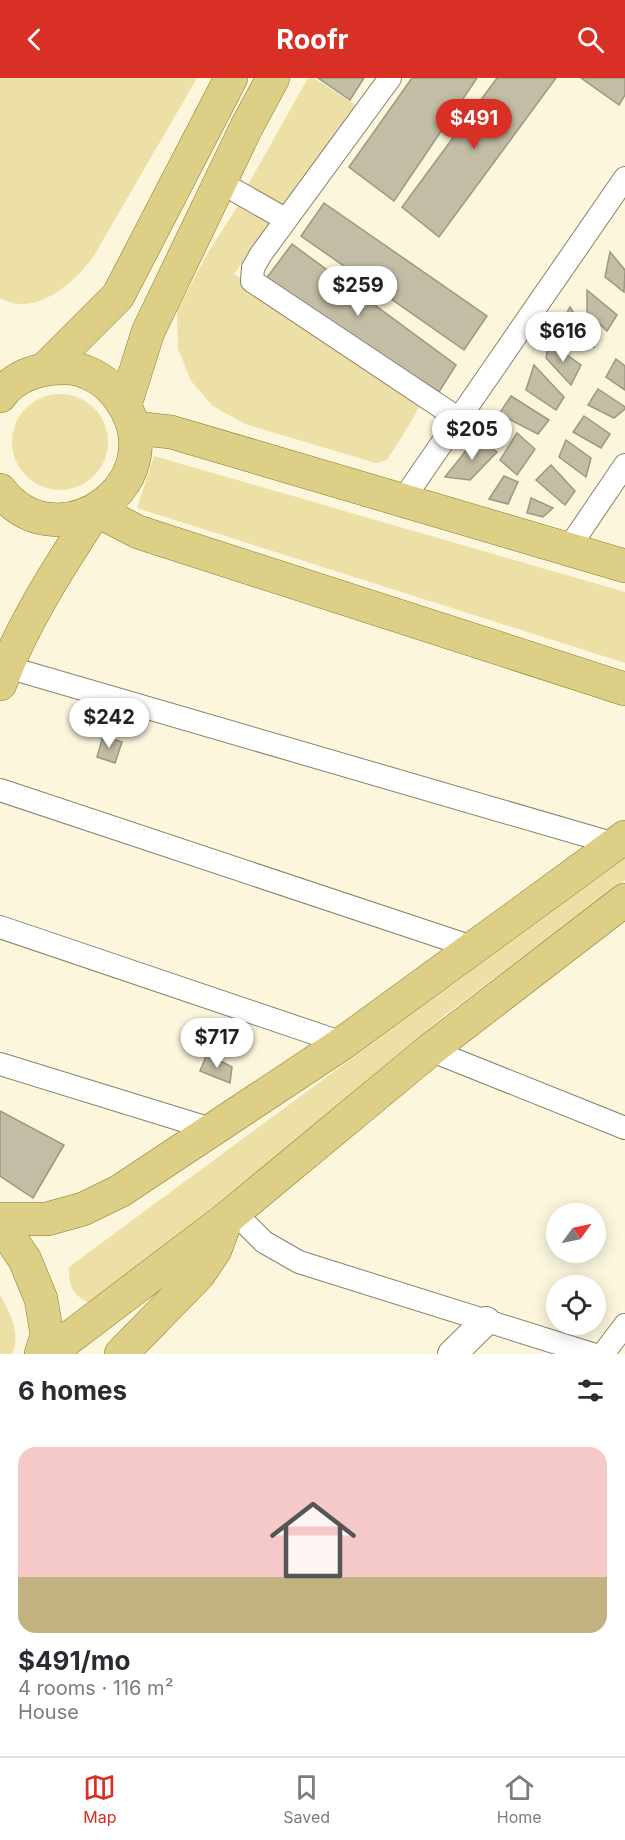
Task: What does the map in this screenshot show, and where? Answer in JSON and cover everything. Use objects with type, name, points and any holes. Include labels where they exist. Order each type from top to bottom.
[{"type":"main road","points":[[46,368],[118,296],[231,78]]},
{"type":"main road","points":[[0,490],[26,512],[49,519],[73,519],[96,510],[115,496],[128,476],[135,454],[130,417],[148,332],[273,78]]},
{"type":"main road","points":[[0,396],[4,390],[23,376],[46,368],[69,368],[91,374],[110,387],[130,417],[171,432],[625,566]]},
{"type":"main road","points":[[3,676],[47,587],[96,510]]},
{"type":"main road","points":[[96,510],[138,532],[625,689]]},
{"type":"main road","points":[[41,1354],[47,1335],[40,1299],[24,1260],[0,1221],[47,1219],[83,1209],[120,1191],[343,1043],[620,840]]},
{"type":"main road","points":[[48,1354],[230,1216],[430,1050],[625,900]]},
{"type":"main road","points":[[121,1354],[199,1274],[215,1250],[230,1216]]},
{"type":"street","points":[[390,78],[285,219],[253,268],[252,281],[459,419]]},
{"type":"street","points":[[402,501],[625,178]]},
{"type":"street","points":[[220,182],[285,219]]},
{"type":"street","points":[[568,549],[625,465]]},
{"type":"street","points":[[3,676],[620,840]]},
{"type":"street","points":[[0,790],[475,948]]},
{"type":"street","points":[[0,927],[343,1043]]},
{"type":"street","points":[[430,1050],[625,1128]]},
{"type":"street","points":[[0,1064],[211,1129]]},
{"type":"street","points":[[230,1216],[264,1242],[299,1262],[592,1354]]},
{"type":"street","points":[[452,1354],[486,1321]]},
{"type":"street","points":[[603,1354],[625,1324]]},
{"type":"shaded area","points":[[0,78],[197,78],[92,259],[60,290],[29,304],[18,304],[0,298]]},
{"type":"shaded area","points":[[308,78],[314,78],[357,106],[283,212],[245,190]]},
{"type":"shaded area","points":[[241,201],[275,220],[234,274],[423,399],[387,460],[376,463],[245,424],[213,406],[191,381],[178,349],[177,311],[207,254]]},
{"type":"shaded area","points":[[60,394],[78,398],[94,408],[104,424],[108,442],[104,460],[94,476],[78,486],[60,490],[42,486],[26,476],[16,460],[12,442],[16,424],[26,408],[42,398]]},
{"type":"shaded area","points":[[154,456],[625,592],[625,663],[137,508]]},
{"type":"shaded area","points":[[625,857],[625,880],[444,1016],[235,1193],[93,1304],[77,1295],[71,1285],[69,1267]]},
{"type":"shaded area","points":[[0,1295],[11,1316],[15,1331],[12,1354],[0,1354]]},
{"type":"building","points":[[318,78],[364,78],[350,100]]},
{"type":"building","points":[[412,78],[477,78],[394,201],[349,167]]},
{"type":"building","points":[[497,78],[556,78],[439,237],[402,207]]},
{"type":"building","points":[[581,78],[625,78],[625,95],[619,105]]},
{"type":"building","points":[[324,203],[487,316],[464,350],[301,236]]},
{"type":"building","points":[[292,244],[456,365],[439,392],[265,280]]},
{"type":"building","points":[[610,252],[625,270],[624,292],[605,277]]},
{"type":"building","points":[[587,290],[617,315],[607,331],[587,312]]},
{"type":"building","points":[[570,307],[594,347],[574,348],[561,323]]},
{"type":"building","points":[[549,342],[581,365],[571,385],[546,358]]},
{"type":"building","points":[[616,359],[625,366],[625,390],[606,377]]},
{"type":"building","points":[[534,365],[564,397],[556,410],[526,390]]},
{"type":"building","points":[[598,389],[625,409],[614,418],[588,405]]},
{"type":"building","points":[[511,396],[549,420],[538,434],[499,414]]},
{"type":"building","points":[[584,416],[610,434],[601,448],[573,432]]},
{"type":"building","points":[[517,433],[535,449],[517,475],[500,460]]},
{"type":"building","points":[[477,437],[497,452],[470,480],[445,477]]},
{"type":"building","points":[[566,440],[591,458],[586,477],[559,457]]},
{"type":"building","points":[[551,465],[575,491],[565,505],[536,480]]},
{"type":"building","points":[[504,476],[518,482],[508,504],[489,499]]},
{"type":"building","points":[[531,498],[553,508],[543,517],[527,513]]},
{"type":"building","points":[[103,736],[122,742],[115,763],[97,757]]},
{"type":"building","points":[[207,1054],[232,1067],[230,1083],[200,1071]]},
{"type":"building","points":[[0,1111],[64,1145],[33,1198],[0,1176]]}]
